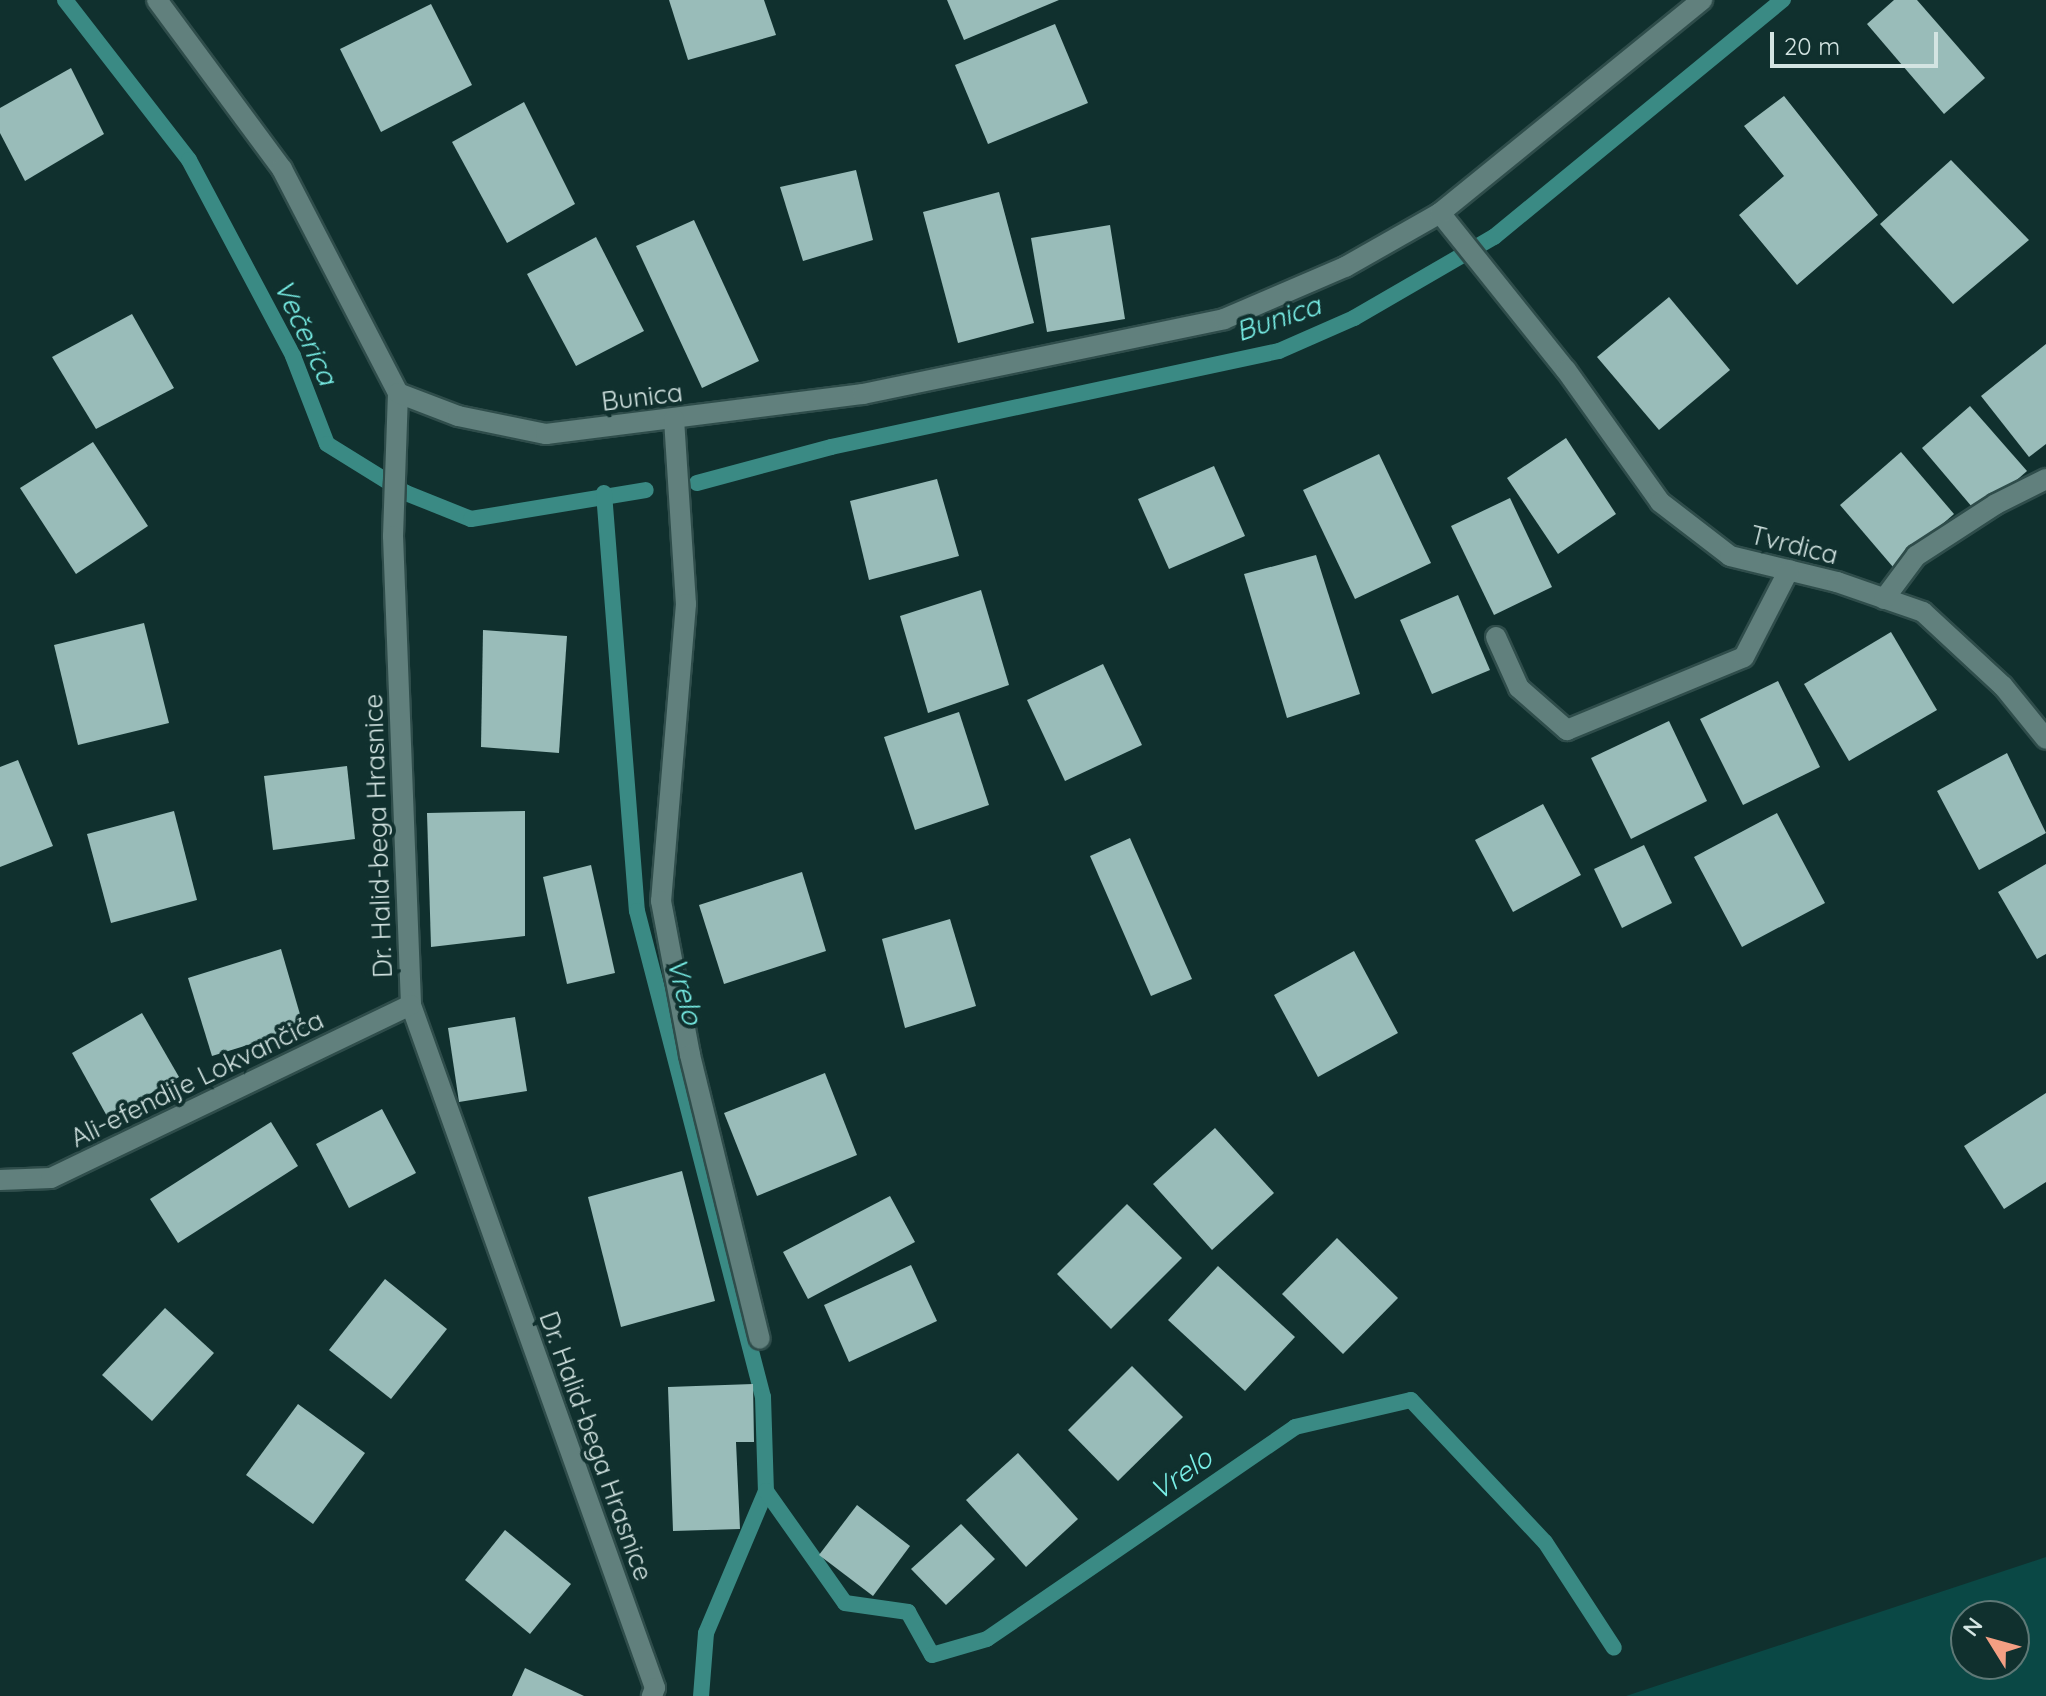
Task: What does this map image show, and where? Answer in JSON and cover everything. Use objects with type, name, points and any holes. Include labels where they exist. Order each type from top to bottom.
[{"type":"street","name":"Dr. Halid-bega Hrasnice","points":[[157,0],[282,169],[398,393],[393,536],[411,1005],[655,1688],[652,1696]]},
{"type":"street","name":"Bunica","points":[[398,393],[458,416],[546,434],[863,394],[1224,319],[1345,267],[1440,213],[1702,0]]},
{"type":"street","name":"Tvrdica","points":[[1440,213],[1566,370],[1660,502],[1730,556],[1789,570],[1923,612],[2003,686],[2046,739]]},
{"type":"street","points":[[674,419],[679,535],[686,604],[661,901],[690,1055],[760,1339]]},
{"type":"street","points":[[1884,599],[1916,556],[1996,504],[2046,479]]},
{"type":"street","points":[[1496,637],[1519,688],[1567,730],[1744,657],[1789,570]]},
{"type":"street","name":"Ali-efendije Lokvančića","points":[[0,1180],[51,1178],[411,1005]]},
{"type":"shaded area","points":[[2046,1557],[2046,1696],[1626,1696]]},
{"type":"building","points":[[669,0],[764,0],[776,35],[688,60]]},
{"type":"building","points":[[947,0],[1059,0],[964,40]]},
{"type":"building","points":[[1894,0],[1917,0],[1985,78],[1944,114],[1867,24]]},
{"type":"building","points":[[431,4],[472,85],[381,132],[340,49]]},
{"type":"building","points":[[1055,24],[1088,103],[988,144],[955,65]]},
{"type":"building","points":[[71,68],[104,134],[25,181],[0,133],[0,108]]},
{"type":"building","points":[[1784,96],[1878,215],[1797,285],[1739,215],[1784,176],[1744,126]]},
{"type":"building","points":[[524,102],[575,204],[507,243],[452,142]]},
{"type":"building","points":[[1951,160],[2029,240],[1953,304],[1880,224]]},
{"type":"building","points":[[856,170],[873,240],[803,261],[780,187]]},
{"type":"building","points":[[999,192],[1034,323],[958,343],[923,212]]},
{"type":"building","points":[[694,220],[759,361],[702,388],[636,246]]},
{"type":"building","points":[[1110,225],[1125,319],[1047,332],[1031,238]]},
{"type":"building","points":[[596,237],[644,331],[576,366],[527,274]]},
{"type":"building","points":[[1669,297],[1730,370],[1659,430],[1597,357]]},
{"type":"building","points":[[132,314],[174,388],[96,429],[52,357]]},
{"type":"building","points":[[2046,344],[2046,444],[2029,457],[1981,396]]},
{"type":"building","points":[[1970,406],[2027,471],[1978,514],[1922,448]]},
{"type":"building","points":[[1566,438],[1616,514],[1558,554],[1507,478]]},
{"type":"building","points":[[93,442],[148,526],[76,574],[20,488]]},
{"type":"building","points":[[1901,452],[1954,514],[1893,567],[1840,505]]},
{"type":"building","points":[[1379,454],[1431,563],[1355,599],[1303,490]]},
{"type":"building","points":[[1214,466],[1245,536],[1169,569],[1138,499]]},
{"type":"building","points":[[937,479],[959,556],[869,580],[850,501]]},
{"type":"building","points":[[1510,498],[1552,587],[1494,615],[1451,526]]},
{"type":"building","points":[[1316,555],[1360,694],[1287,718],[1244,574]]},
{"type":"building","points":[[981,590],[1009,685],[928,713],[900,616]]},
{"type":"building","points":[[1458,595],[1490,670],[1432,694],[1400,620]]},
{"type":"building","points":[[144,623],[169,723],[78,745],[54,645]]},
{"type":"building","points":[[483,630],[567,636],[559,753],[481,747]]},
{"type":"building","points":[[1891,632],[1937,710],[1849,761],[1804,684]]},
{"type":"building","points":[[1103,664],[1142,745],[1065,781],[1027,700]]},
{"type":"building","points":[[1778,681],[1820,767],[1743,805],[1700,719]]},
{"type":"building","points":[[959,712],[989,805],[915,830],[884,737]]},
{"type":"building","points":[[1669,721],[1707,801],[1631,839],[1591,758]]},
{"type":"building","points":[[2007,753],[2046,833],[1979,870],[1937,791]]},
{"type":"building","points":[[18,760],[53,846],[0,867],[0,767]]},
{"type":"building","points":[[347,766],[355,839],[273,850],[264,776]]},
{"type":"building","points":[[1543,804],[1581,875],[1513,912],[1475,840]]},
{"type":"building","points":[[174,811],[197,900],[111,923],[87,834]]},
{"type":"building","points":[[525,811],[525,936],[431,947],[427,813]]},
{"type":"building","points":[[1777,813],[1825,903],[1742,947],[1694,857]]},
{"type":"building","points":[[1130,838],[1192,979],[1151,996],[1090,856]]},
{"type":"building","points":[[1644,845],[1672,903],[1622,928],[1594,869]]},
{"type":"building","points":[[2046,864],[2046,954],[2037,959],[1998,892]]},
{"type":"building","points":[[591,865],[615,973],[567,984],[543,877]]},
{"type":"building","points":[[802,872],[826,951],[724,984],[699,905]]},
{"type":"building","points":[[950,919],[976,1006],[905,1028],[882,939]]},
{"type":"building","points":[[281,949],[304,1028],[212,1056],[188,978]]},
{"type":"building","points":[[1354,951],[1398,1033],[1318,1077],[1274,995]]},
{"type":"building","points":[[142,1013],[179,1077],[108,1118],[72,1053]]},
{"type":"building","points":[[515,1017],[527,1091],[459,1102],[448,1028]]},
{"type":"building","points":[[825,1073],[857,1155],[757,1196],[724,1113]]},
{"type":"building","points":[[2046,1093],[2046,1182],[2004,1209],[1964,1146]]},
{"type":"building","points":[[382,1109],[416,1173],[349,1208],[316,1144]]},
{"type":"building","points":[[271,1122],[298,1166],[178,1243],[150,1199]]},
{"type":"building","points":[[1215,1128],[1274,1193],[1212,1250],[1153,1184]]},
{"type":"building","points":[[682,1171],[715,1301],[621,1327],[588,1197]]},
{"type":"building","points":[[890,1196],[915,1242],[808,1299],[783,1252]]},
{"type":"building","points":[[1127,1204],[1182,1258],[1111,1329],[1057,1274]]},
{"type":"building","points":[[1337,1238],[1398,1298],[1343,1354],[1282,1294]]},
{"type":"building","points":[[911,1265],[937,1321],[849,1362],[824,1305]]},
{"type":"building","points":[[1218,1266],[1295,1337],[1245,1391],[1168,1320]]},
{"type":"building","points":[[385,1279],[447,1329],[391,1399],[329,1350]]},
{"type":"building","points":[[165,1308],[214,1353],[152,1421],[102,1375]]},
{"type":"building","points":[[1132,1366],[1183,1417],[1118,1481],[1068,1430]]},
{"type":"building","points":[[753,1384],[754,1442],[736,1442],[740,1529],[673,1531],[668,1387]]},
{"type":"building","points":[[298,1404],[365,1453],[313,1524],[246,1475]]},
{"type":"building","points":[[1018,1453],[1078,1519],[1026,1567],[966,1500]]},
{"type":"building","points":[[857,1505],[910,1546],[873,1596],[819,1555]]},
{"type":"building","points":[[961,1524],[995,1559],[946,1605],[911,1569]]},
{"type":"building","points":[[505,1530],[571,1584],[530,1634],[465,1580]]},
{"type":"building","points":[[525,1668],[584,1696],[512,1696]]},
{"type":"waterway","name":"Večerica","points":[[65,0],[189,160],[293,356],[327,444],[406,493],[471,519],[646,490]]},
{"type":"waterway","name":"Bunica","points":[[697,483],[831,447],[1279,351],[1354,318],[1494,237],[1783,0]]},
{"type":"waterway","name":"Vrelo","points":[[604,493],[637,911],[763,1397],[766,1491],[706,1633],[701,1696]]},
{"type":"waterway","name":"Vrelo","points":[[766,1491],[845,1603],[908,1612],[932,1655],[987,1639],[1295,1427],[1411,1400],[1545,1542],[1614,1648]]}]
